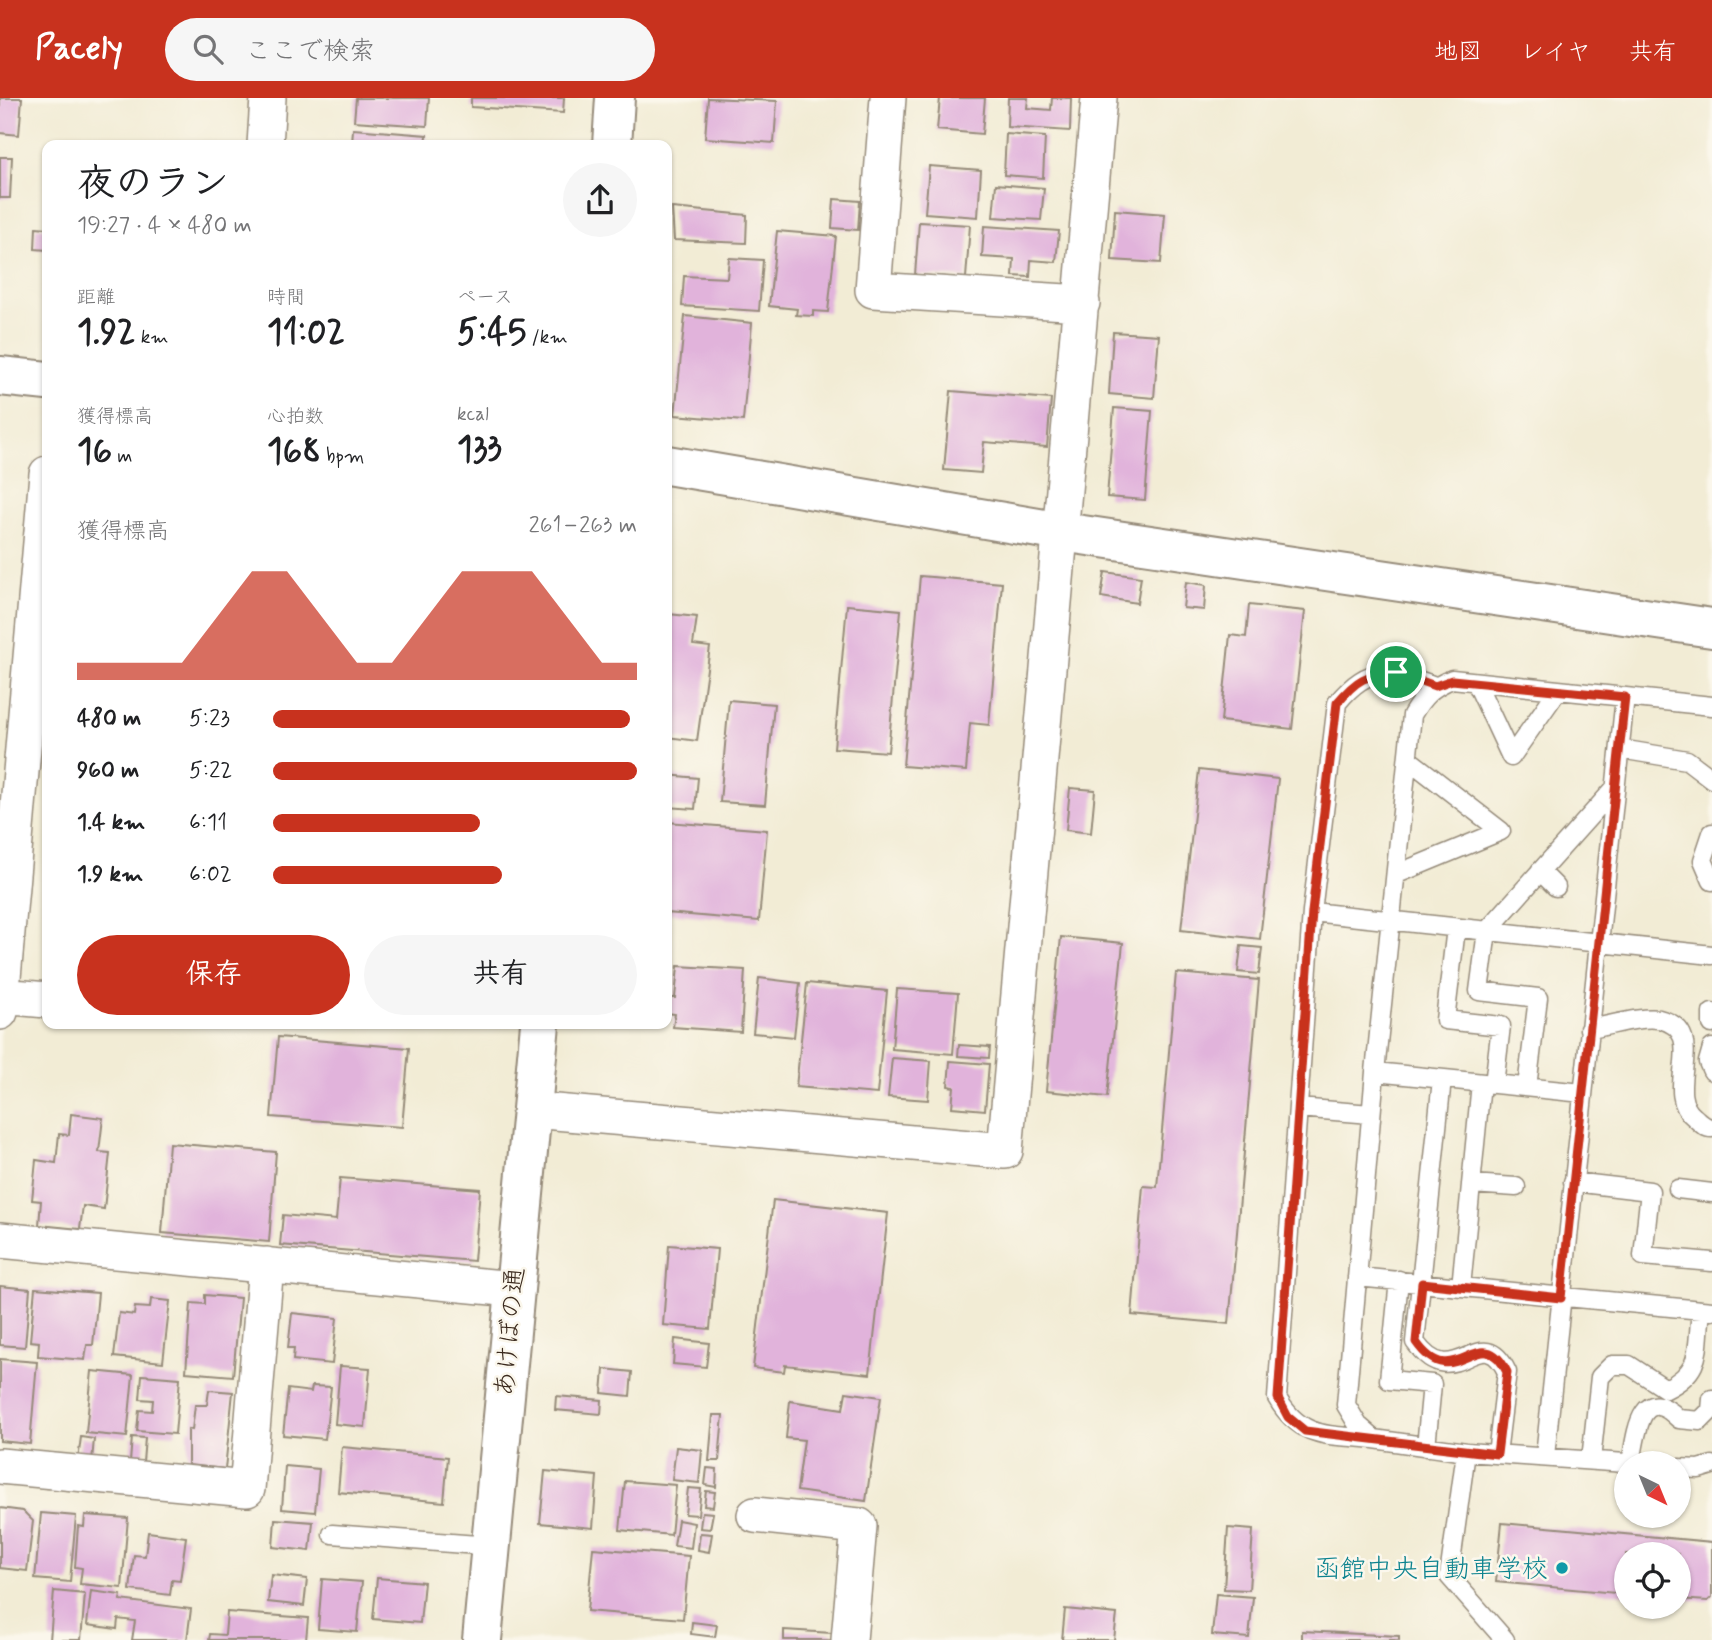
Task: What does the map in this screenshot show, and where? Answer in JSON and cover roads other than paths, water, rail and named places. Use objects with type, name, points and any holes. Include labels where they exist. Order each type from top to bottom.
[{"type":"street","points":[[265,140],[268,98]]},
{"type":"street","points":[[612,140],[615,98]]},
{"type":"street","points":[[888,98],[873,289],[1082,303]]},
{"type":"street","points":[[532,1110],[1006,1151],[1098,98]]},
{"type":"street","points":[[0,376],[42,380]]},
{"type":"street","points":[[672,466],[1062,532],[1712,628]]},
{"type":"street","points":[[42,532],[1,1004],[42,1000]]},
{"type":"street","name":"あけぼの通","points":[[482,1640],[540,1029]]},
{"type":"street","points":[[0,1240],[513,1289]]},
{"type":"street","points":[[0,1466],[247,1489],[266,1265]]},
{"type":"street","points":[[755,1515],[859,1526],[849,1640]]},
{"type":"lane","points":[[1435,686],[1396,672],[1368,675],[1352,685],[1337,703],[1312,912],[1278,1398],[1288,1417],[1305,1431],[1466,1452],[1614,1462]]},
{"type":"lane","points":[[1374,1440],[1358,1425],[1346,1405],[1375,1072],[1393,921],[1412,715],[1421,698],[1435,686],[1452,680],[1712,706]]},
{"type":"lane","points":[[1476,682],[1511,757],[1558,690]]},
{"type":"lane","points":[[1545,1456],[1625,697]]},
{"type":"lane","points":[[1620,749],[1687,760],[1712,779]]},
{"type":"lane","points":[[1397,874],[1502,831],[1408,759]]},
{"type":"lane","points":[[1527,1087],[1538,999],[1479,992],[1487,931],[1615,788]]},
{"type":"lane","points":[[1712,833],[1703,860],[1712,881]]},
{"type":"lane","points":[[1540,870],[1556,887]]},
{"type":"lane","points":[[1312,912],[1712,955]]},
{"type":"lane","points":[[1456,928],[1445,1020],[1501,1026],[1488,1083],[1471,1184],[1461,1287]]},
{"type":"lane","points":[[1712,1013],[1712,1024]]},
{"type":"lane","points":[[1589,1029],[1656,1018],[1674,1023],[1685,1035],[1691,1050],[1681,1090],[1687,1112],[1707,1128],[1712,1128]]},
{"type":"lane","points":[[1712,1048],[1708,1062],[1712,1071]]},
{"type":"lane","points":[[1375,1072],[1583,1093]]},
{"type":"lane","points":[[1442,1079],[1416,1342],[1426,1357],[1437,1364],[1451,1364],[1474,1352],[1487,1352],[1501,1361],[1507,1372],[1497,1454]]},
{"type":"lane","points":[[1298,1108],[1371,1114]]},
{"type":"lane","points":[[1573,1182],[1650,1191],[1643,1256],[1712,1262]]},
{"type":"lane","points":[[1471,1184],[1516,1187]]},
{"type":"lane","points":[[1678,1189],[1712,1193]]},
{"type":"lane","points":[[1357,1277],[1707,1311],[1693,1370],[1682,1381],[1666,1389],[1629,1365],[1612,1365],[1600,1377],[1591,1460]]},
{"type":"lane","points":[[1399,1280],[1389,1380],[1432,1384],[1426,1447]]},
{"type":"lane","points":[[1634,1451],[1638,1420],[1645,1410],[1657,1406],[1669,1409],[1679,1419],[1700,1421],[1711,1410],[1712,1399]]},
{"type":"lane","points":[[1466,1452],[1449,1576],[1505,1640]]},
{"type":"lane","points":[[1691,1469],[1712,1465]]},
{"type":"lane","points":[[332,1534],[491,1546]]},
{"type":"place","name":"函館中央自動車学校","points":[[1562,1568]]}]
